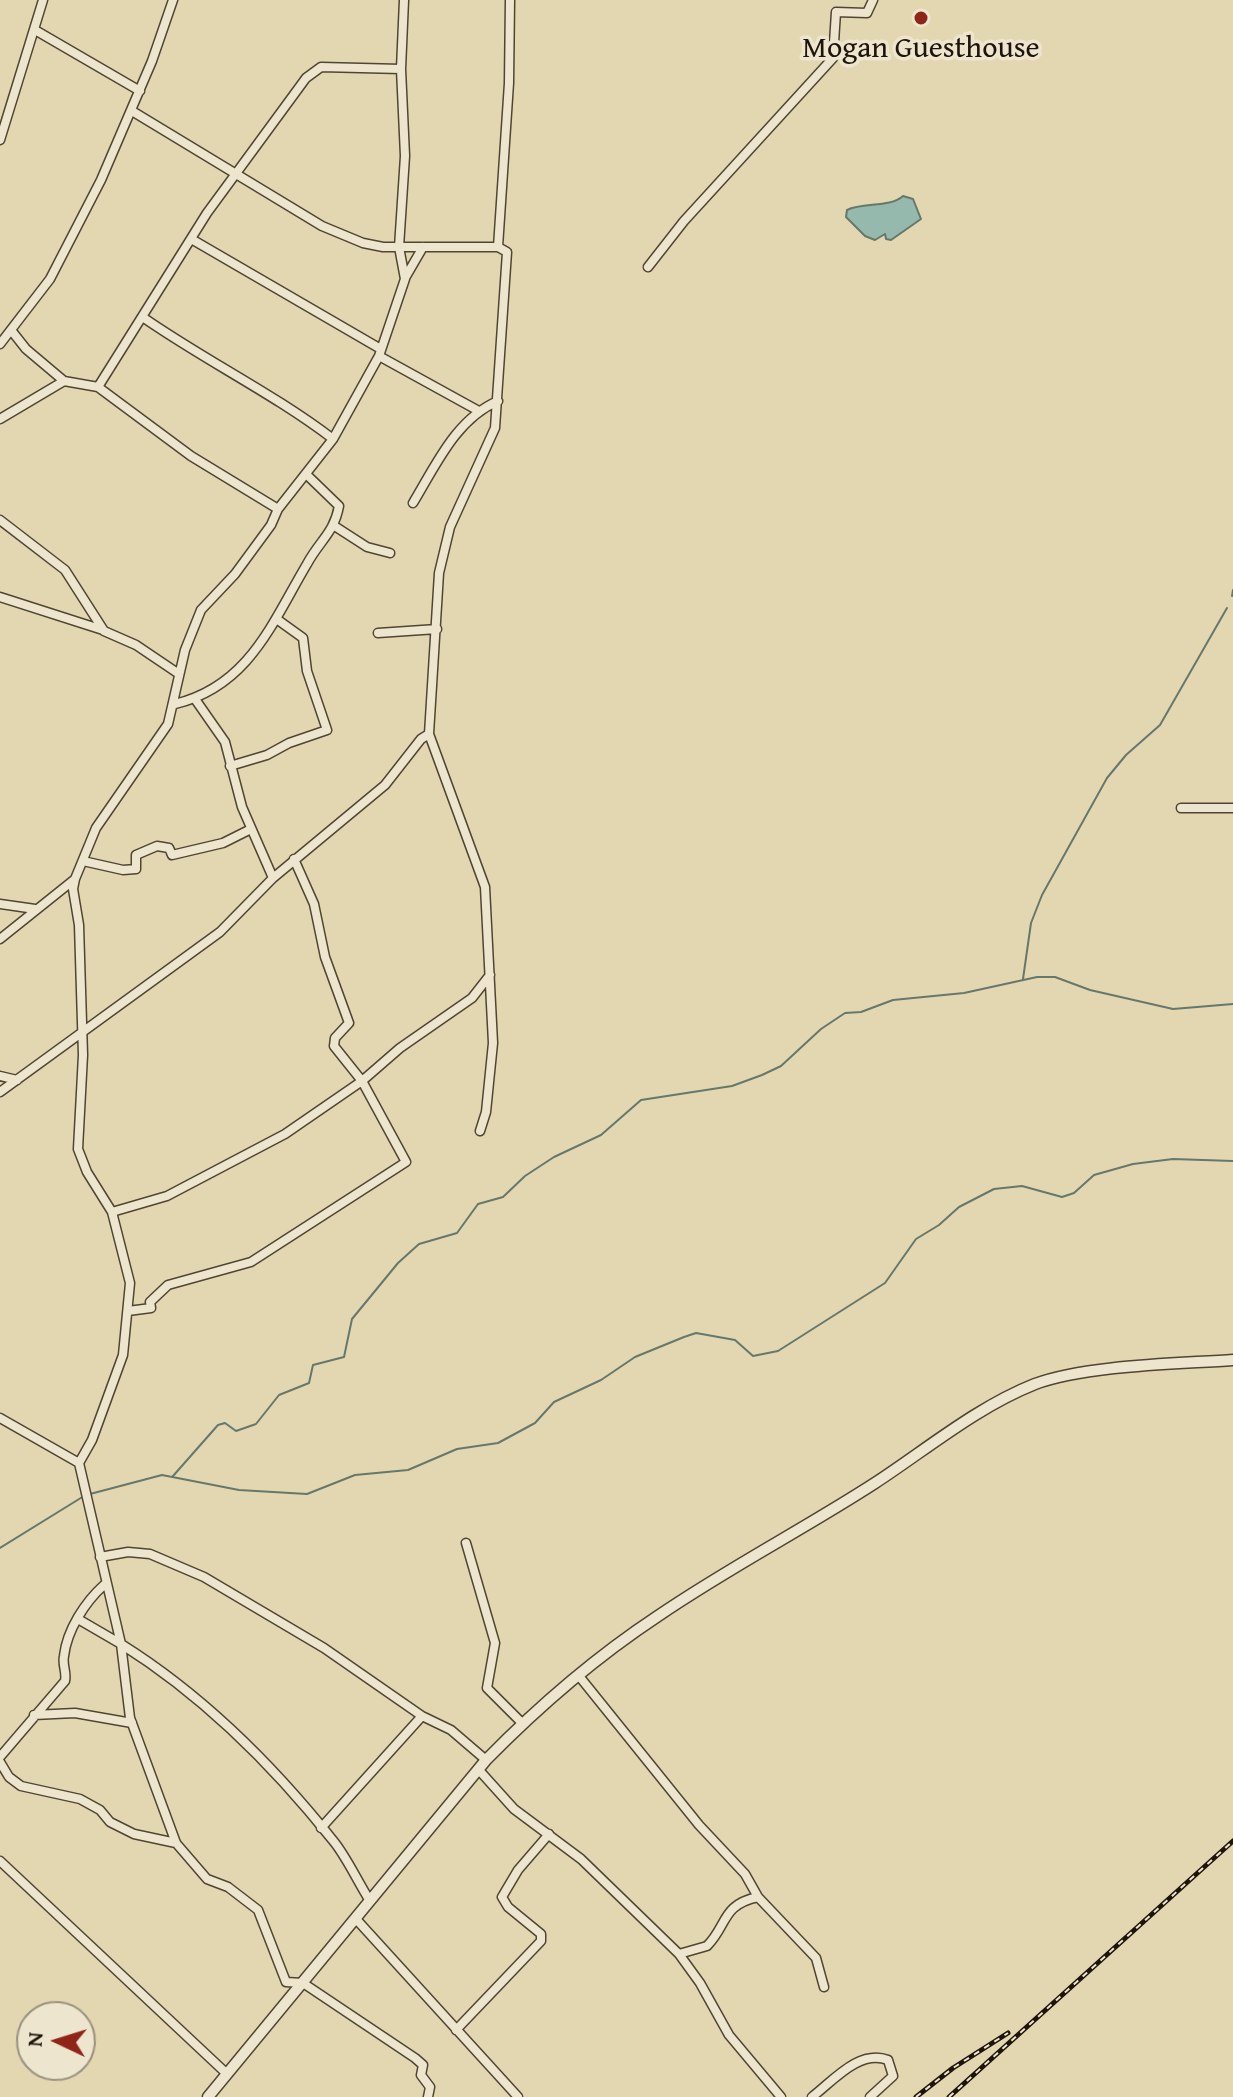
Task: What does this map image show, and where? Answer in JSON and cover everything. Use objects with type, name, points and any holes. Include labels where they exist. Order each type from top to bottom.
[{"type":"street","points":[[0,140],[43,0]]},
{"type":"street","points":[[0,344],[50,279],[132,111],[173,0]]},
{"type":"street","points":[[404,0],[401,69],[405,156],[399,247],[405,279]]},
{"type":"street","points":[[498,247],[509,83],[510,0]]},
{"type":"street","points":[[648,267],[684,221],[833,58],[836,12],[867,13],[873,0]]},
{"type":"street","points":[[35,30],[140,91]]},
{"type":"street","points":[[98,387],[193,240],[207,213],[314,69],[401,69]]},
{"type":"street","points":[[132,111],[332,231],[363,243],[399,247],[498,247],[507,252],[495,428],[450,527],[439,573],[429,734],[451,799],[480,868],[486,900],[493,1043],[486,1112],[480,1131]]},
{"type":"street","points":[[193,240],[477,410]]},
{"type":"street","points":[[423,247],[405,279],[379,352],[333,439],[278,509],[271,525],[235,574],[201,610],[179,674],[175,704],[155,744],[96,828],[75,879],[83,1070],[78,1149],[87,1172],[112,1212],[130,1283],[123,1355],[92,1440],[79,1463],[104,1585],[121,1644],[132,1723],[176,1843],[207,1879],[228,1887],[252,1903],[263,1916],[271,1948],[286,1982],[303,1983],[415,2058],[423,2065],[421,2075],[430,2087],[428,2097]]},
{"type":"street","points":[[144,318],[189,349],[301,415],[333,439]]},
{"type":"street","points":[[11,330],[26,349],[64,381],[98,387],[191,456],[278,509]]},
{"type":"street","points":[[0,419],[64,381]]},
{"type":"street","points":[[413,503],[451,442],[477,410],[498,401]]},
{"type":"street","points":[[175,704],[195,699],[236,672],[278,620],[316,547],[336,527],[339,506],[307,475]]},
{"type":"street","points":[[0,520],[65,570],[104,631]]},
{"type":"street","points":[[336,527],[367,547],[390,553]]},
{"type":"street","points":[[0,597],[104,631],[136,645],[179,674]]},
{"type":"street","points":[[230,766],[267,755],[289,743],[327,730],[307,671],[303,638],[278,620]]},
{"type":"street","points":[[378,633],[437,629]]},
{"type":"street","points":[[195,699],[225,742],[251,829],[273,878]]},
{"type":"street","points":[[0,1092],[220,932],[294,859],[364,806],[421,739],[429,734]]},
{"type":"street","points":[[1181,808],[1233,808]]},
{"type":"street","points":[[83,861],[123,870],[136,869],[136,855],[157,846],[169,848],[172,855],[198,851],[251,829]]},
{"type":"street","points":[[128,1311],[151,1308],[150,1302],[168,1285],[251,1262],[406,1162],[362,1081],[334,1046],[335,1038],[349,1023],[325,957],[314,904],[294,859]]},
{"type":"street","points":[[0,939],[75,879]]},
{"type":"street","points":[[0,904],[35,909]]},
{"type":"street","points":[[112,1212],[194,1183],[285,1134],[362,1081],[400,1048],[472,998],[491,975]]},
{"type":"street","points":[[0,1076],[17,1080]]},
{"type":"street","points":[[208,2097],[486,1760],[522,1723],[658,1616],[875,1483],[1004,1398],[1078,1373],[1233,1360]]},
{"type":"street","points":[[0,1419],[79,1463]]},
{"type":"street","points":[[466,1543],[495,1643],[487,1688],[522,1723]]},
{"type":"street","points":[[100,1557],[128,1552],[150,1554],[204,1577],[324,1648],[422,1716],[451,1730],[486,1760]]},
{"type":"street","points":[[104,1585],[78,1619],[63,1659],[65,1681],[0,1760],[9,1777],[21,1786],[80,1799],[100,1810],[110,1822],[134,1834],[176,1843]]},
{"type":"street","points":[[78,1619],[121,1644],[182,1687],[254,1748],[336,1845],[370,1901]]},
{"type":"street","points":[[579,1676],[699,1825],[745,1874],[758,1897],[816,1958],[824,1987]]},
{"type":"street","points":[[34,1715],[75,1713],[132,1723]]},
{"type":"street","points":[[321,1828],[422,1716]]},
{"type":"street","points":[[478,1769],[514,1809],[581,1859],[679,1954],[700,1983],[729,2035],[781,2097]]},
{"type":"street","points":[[456,2030],[541,1941],[541,1934],[523,1921],[502,1897],[518,1870],[549,1834]]},
{"type":"street","points":[[0,1861],[226,2073]]},
{"type":"street","points":[[679,1954],[707,1946],[726,1913],[744,1901],[758,1897]]},
{"type":"street","points":[[356,1919],[518,2097]]},
{"type":"street","points":[[812,2097],[854,2064],[868,2057],[888,2060],[893,2076],[870,2097]]},
{"type":"water","points":[[903,196],[913,199],[921,219],[891,240],[886,239],[885,234],[875,240],[865,236],[846,217],[847,210],[891,202]]},
{"type":"waterway","points":[[1232,596],[1233,590]]},
{"type":"waterway","points":[[1023,979],[1031,923],[1042,895],[1107,778],[1126,755],[1160,725],[1227,608]]},
{"type":"waterway","points":[[173,1476],[218,1425],[225,1423],[236,1431],[256,1424],[279,1395],[309,1383],[313,1365],[344,1357],[352,1319],[398,1263],[419,1244],[457,1233],[478,1204],[503,1197],[525,1176],[554,1157],[601,1135],[641,1100],[732,1086],[762,1075],[781,1066],[821,1029],[845,1013],[861,1012],[893,1000],[964,993],[1037,977],[1055,977],[1090,990],[1173,1009],[1233,1004]]},
{"type":"waterway","points":[[90,1494],[162,1475],[239,1490],[307,1494],[355,1475],[408,1470],[457,1449],[498,1443],[535,1423],[554,1402],[601,1380],[635,1357],[696,1333],[735,1340],[753,1356],[778,1351],[885,1283],[916,1239],[939,1225],[959,1207],[994,1189],[1022,1186],[1062,1197],[1074,1193],[1094,1175],[1133,1164],[1173,1159],[1233,1161]]},
{"type":"waterway","points":[[0,1548],[84,1496]]},
{"type":"railway","points":[[949,2097],[1233,1841]]},
{"type":"railway","points":[[916,2097],[953,2068],[1008,2033]]},
{"type":"place","name":"Mogan Guesthouse","points":[[921,18]]}]
